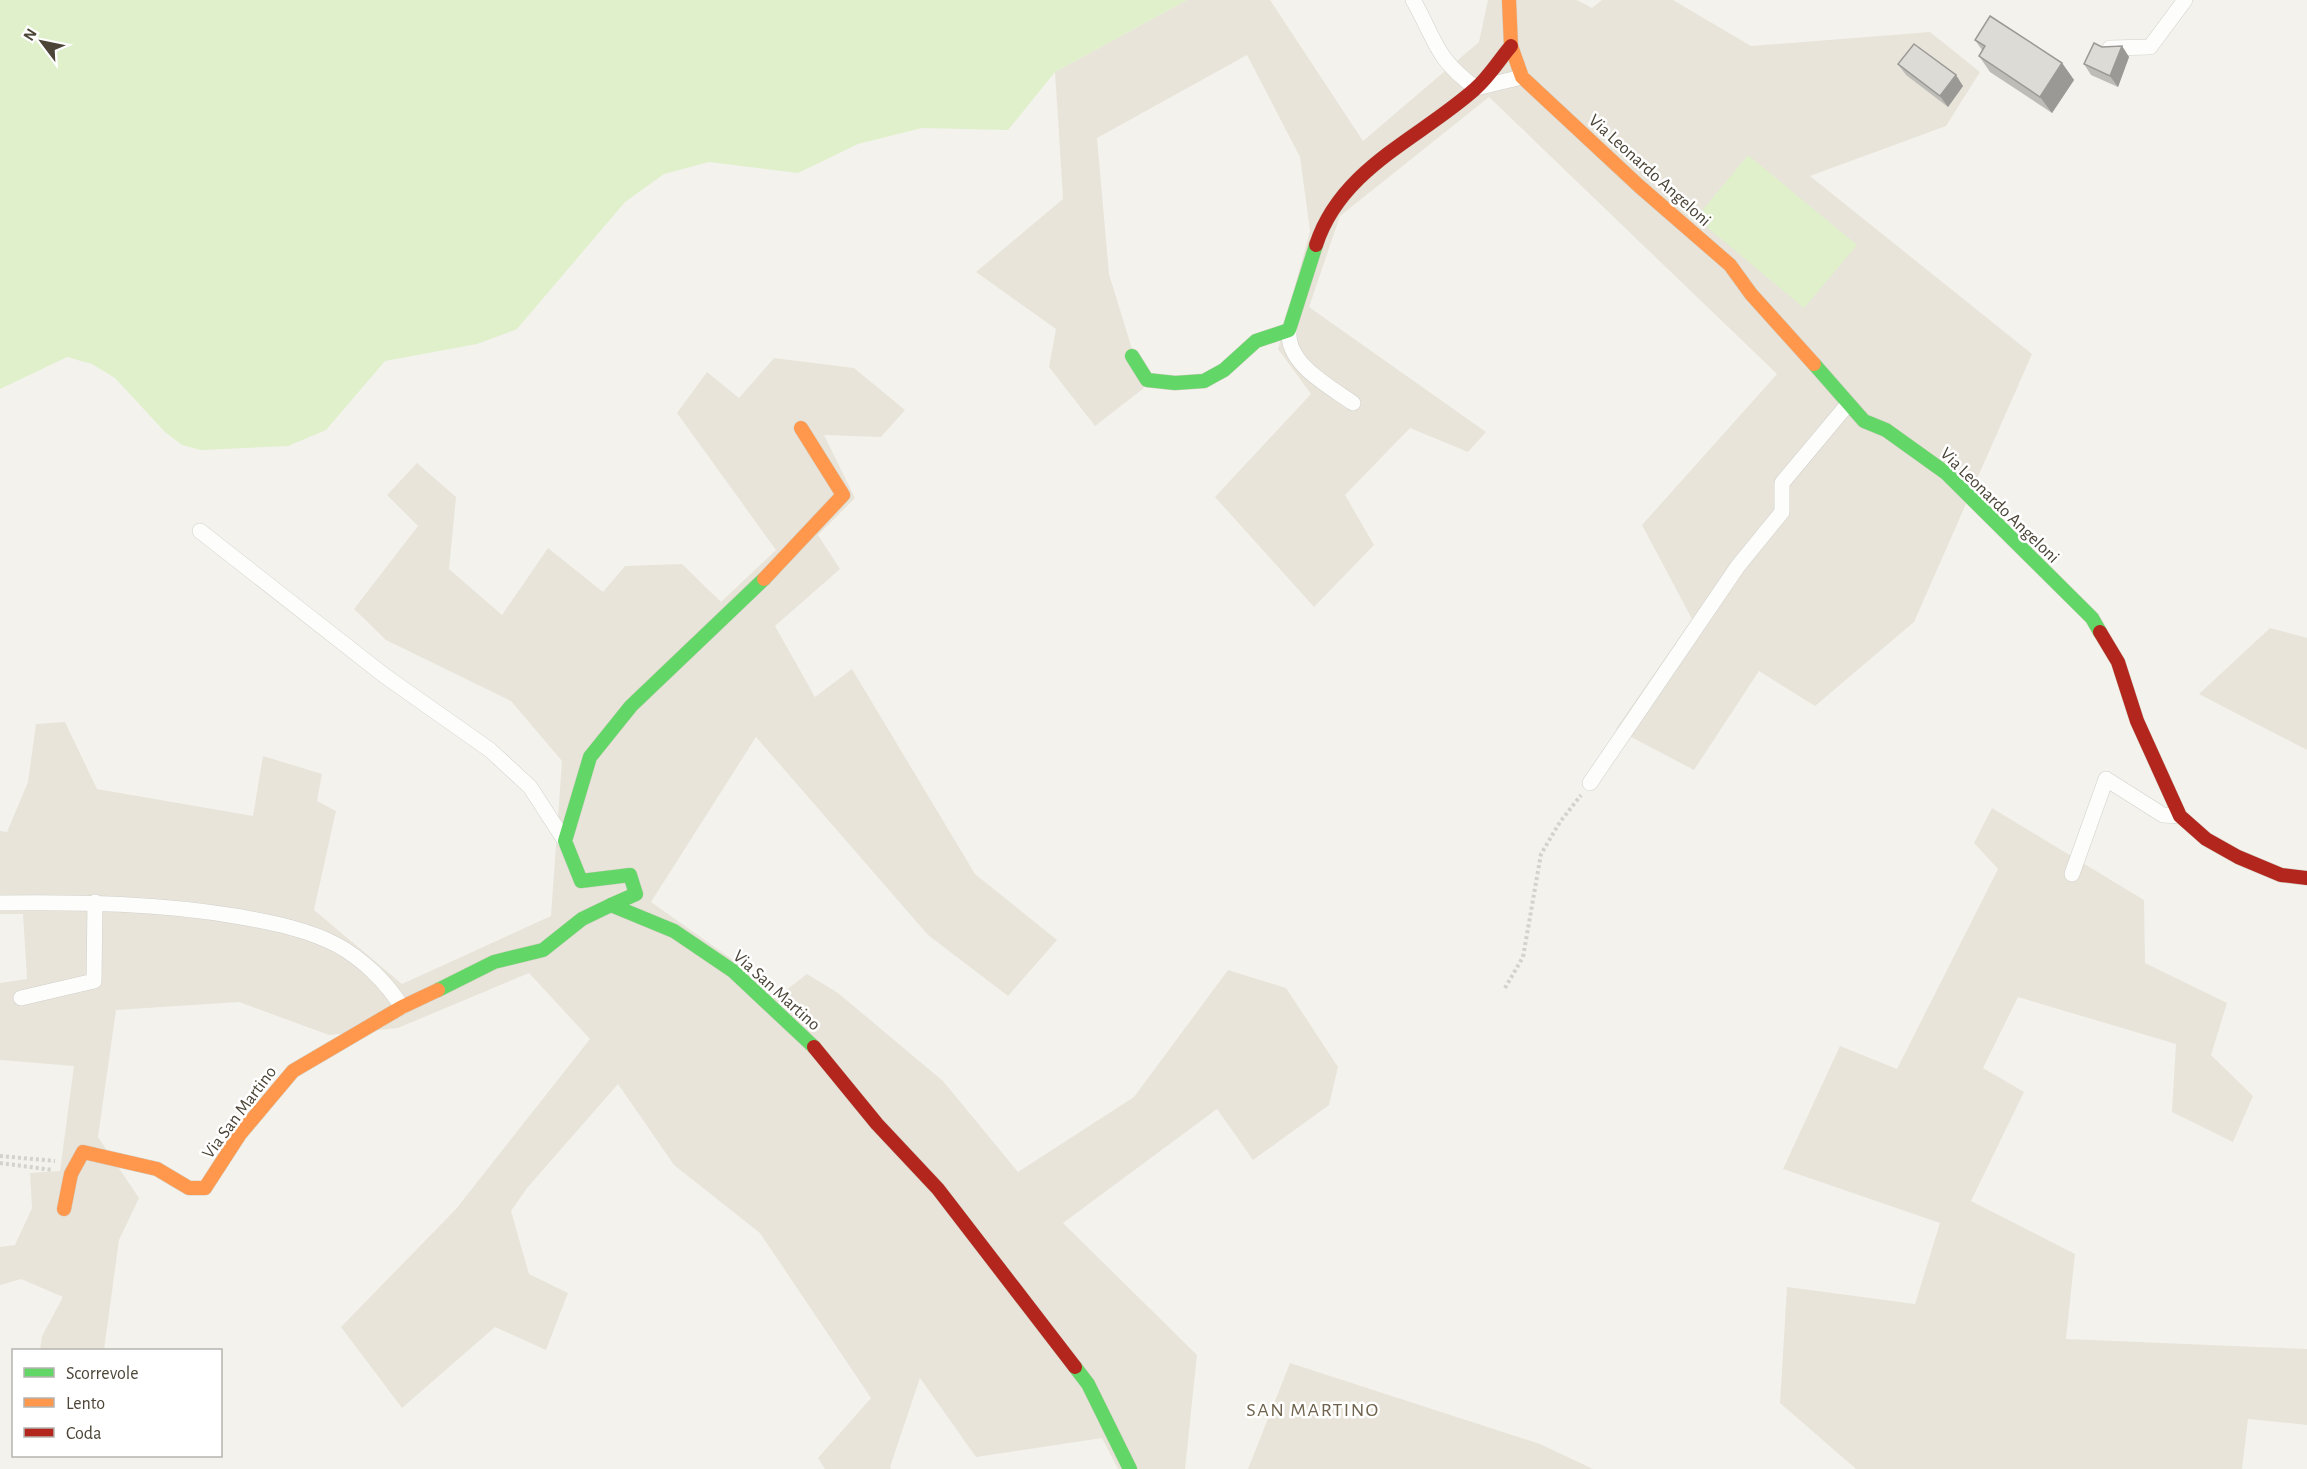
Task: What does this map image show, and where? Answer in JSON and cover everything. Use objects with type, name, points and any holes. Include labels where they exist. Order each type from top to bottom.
[{"type":"street","points":[[1413,0],[1447,65],[1476,88]]},
{"type":"street","name":"Via Leonardo Angeloni","points":[[1509,0],[1511,46],[1522,77],[1630,178],[1730,265],[1751,294],[1864,421],[1886,430],[1946,473],[2092,618],[2118,662],[2137,720],[2180,816],[2206,839],[2238,857],[2281,875],[2307,878]]},
{"type":"street","points":[[2110,48],[2150,47],[2185,0]]},
{"type":"street","points":[[1353,403],[1299,361],[1288,341],[1322,227],[1337,202],[1369,167],[1476,88],[1511,46]]},
{"type":"street","points":[[1476,88],[1522,77]]},
{"type":"street","points":[[1132,356],[1147,380],[1175,383],[1204,381],[1224,370],[1256,341],[1290,330]]},
{"type":"street","points":[[1590,783],[1738,566],[1782,512],[1782,483],[1848,405]]},
{"type":"street","points":[[565,841],[590,757],[610,731],[631,706],[765,578],[843,495],[801,428]]},
{"type":"street","points":[[200,531],[384,676],[490,750],[530,787],[565,841],[581,881],[630,874],[636,894],[611,905]]},
{"type":"street","points":[[2072,874],[2106,779],[2163,815],[2180,816]]},
{"type":"street","points":[[0,903],[95,902],[202,910],[283,924],[338,945],[388,985],[402,1007]]},
{"type":"street","points":[[21,998],[94,981],[95,902]]},
{"type":"street","name":"Via San Martino","points":[[64,1209],[68,1168],[83,1152],[157,1169],[189,1188],[205,1188],[240,1134],[293,1071],[402,1007],[494,962],[543,951],[582,919],[611,905],[674,931],[733,971],[823,1055],[877,1124],[938,1189],[1088,1384],[1130,1469]]},
{"type":"path","points":[[1505,988],[1523,957],[1541,854],[1560,822],[1590,783]]},
{"type":"path","points":[[0,1156],[68,1168]]},
{"type":"path","points":[[0,1163],[68,1168]]},
{"type":"shaded area","points":[[1187,0],[1270,0],[1363,141],[1479,42],[1488,0],[1577,0],[1592,8],[1602,0],[1673,0],[1751,46],[1930,32],[1980,72],[1946,126],[1810,176],[2032,354],[1914,622],[1815,706],[1759,671],[1694,770],[1616,729],[1692,619],[1642,525],[1777,374],[1489,97],[1340,216],[1309,307],[1486,432],[1468,452],[1410,428],[1345,495],[1374,545],[1314,607],[1215,497],[1311,394],[1278,349],[1310,231],[1300,157],[1247,55],[1097,138],[1109,274],[1144,388],[1095,426],[1049,367],[1056,329],[976,272],[1063,199],[1055,72]]},
{"type":"shaded area","points":[[774,358],[854,368],[905,410],[881,437],[824,435],[855,498],[818,535],[840,569],[775,626],[815,697],[852,669],[975,874],[1057,940],[1008,996],[928,935],[756,737],[651,902],[781,994],[807,974],[838,993],[943,1081],[1018,1172],[1134,1097],[1228,970],[1286,988],[1338,1067],[1329,1105],[1253,1160],[1217,1109],[1063,1223],[1197,1355],[1185,1469],[1118,1469],[1102,1438],[976,1457],[920,1378],[891,1469],[825,1469],[818,1458],[871,1398],[760,1233],[674,1165],[618,1084],[527,1188],[511,1211],[529,1274],[568,1293],[546,1350],[495,1327],[402,1408],[341,1327],[456,1209],[590,1039],[529,973],[398,1028],[329,1035],[239,1002],[116,1010],[98,1137],[139,1198],[119,1240],[104,1349],[40,1349],[42,1336],[63,1297],[21,1279],[0,1285],[0,1247],[15,1245],[32,1208],[30,1173],[60,1171],[74,1066],[0,1060],[0,983],[27,979],[23,914],[0,914],[0,831],[7,832],[28,782],[36,724],[65,722],[97,789],[253,816],[263,756],[322,774],[317,801],[336,811],[314,910],[402,984],[551,916],[562,761],[511,701],[386,640],[354,609],[418,526],[387,495],[417,463],[456,497],[449,569],[502,615],[548,548],[603,592],[625,566],[682,564],[721,602],[776,550],[677,413],[707,372],[739,398]]},
{"type":"shaded area","points":[[2270,628],[2307,638],[2307,750],[2199,694]]},
{"type":"shaded area","points":[[1992,808],[2144,900],[2145,963],[2227,1003],[2211,1055],[2253,1096],[2233,1142],[2172,1112],[2176,1044],[2018,997],[1983,1068],[2024,1092],[1971,1201],[2075,1254],[2066,1339],[2307,1349],[2307,1425],[2248,1419],[2242,1469],[1856,1469],[1780,1403],[1787,1287],[1915,1304],[1940,1223],[1783,1169],[1840,1046],[1897,1069],[1998,869],[1974,843]]},
{"type":"shaded area","points":[[1290,1363],[1540,1444],[1593,1469],[1248,1469]]},
{"type":"green space","points":[[0,0],[1187,0],[1055,72],[1008,130],[922,128],[858,144],[798,173],[709,162],[664,174],[625,202],[517,329],[477,344],[385,361],[326,430],[288,446],[201,450],[182,445],[165,432],[115,378],[92,364],[67,357],[0,389]]},
{"type":"green space","points":[[1748,155],[1857,245],[1804,308],[1696,218]]},
{"type":"building","points":[[1990,16],[2062,63],[2040,97],[1979,56],[1985,46],[1975,40]]},
{"type":"building","points":[[2094,43],[2102,47],[2122,46],[2110,76],[2084,64]]},
{"type":"building","points":[[1914,44],[1956,75],[1940,96],[1898,64]]},
{"type":"traffic: fast","points":[[1132,356],[1147,380],[1175,383],[1204,381],[1224,370],[1256,341],[1289,330],[1316,245]]},
{"type":"traffic: fast","points":[[1814,364],[1864,421],[1886,430],[1946,473],[2092,618],[2100,632]]},
{"type":"traffic: fast","points":[[611,905],[636,894],[630,875],[581,881],[565,841],[590,757],[631,706],[764,579]]},
{"type":"traffic: fast","points":[[438,990],[494,962],[543,950],[582,919],[611,905],[674,931],[733,971],[814,1047]]},
{"type":"traffic: fast","points":[[1075,1367],[1088,1384],[1130,1469]]},
{"type":"traffic: slow","points":[[1509,0],[1511,46],[1522,77],[1639,186],[1730,265],[1751,294],[1814,364]]},
{"type":"traffic: slow","points":[[764,579],[843,495],[801,428]]},
{"type":"traffic: slow","points":[[64,1209],[71,1174],[83,1152],[157,1169],[189,1188],[205,1188],[240,1134],[293,1071],[402,1007],[438,990]]},
{"type":"traffic: jam","points":[[1316,245],[1328,218],[1344,195],[1363,175],[1475,89],[1511,46]]},
{"type":"traffic: jam","points":[[2100,632],[2118,662],[2137,721],[2180,816],[2206,839],[2238,857],[2281,875],[2307,878]]},
{"type":"traffic: jam","points":[[814,1047],[877,1124],[938,1189],[1075,1367]]},
{"type":"district","name":"SAN MARTINO","points":[[1313,1409]]}]
